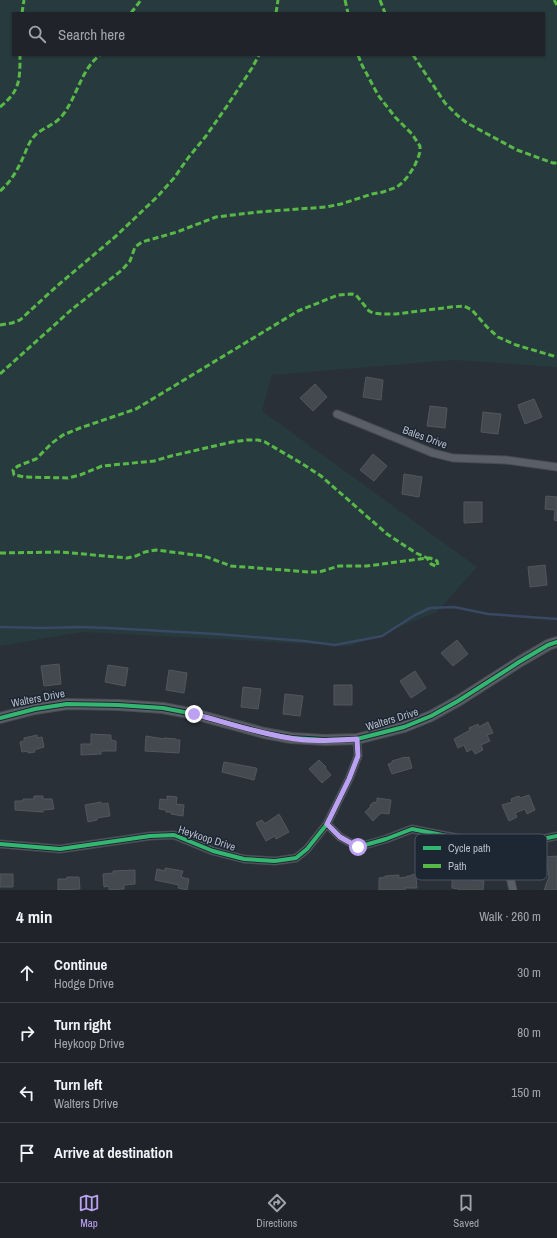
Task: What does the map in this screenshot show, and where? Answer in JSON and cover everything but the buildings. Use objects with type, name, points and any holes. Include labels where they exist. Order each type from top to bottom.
[{"type":"street","name":"Bales Drive","points":[[337,414],[433,453],[453,458],[506,460],[557,467]]},
{"type":"street","name":"Walters Drive","points":[[0,718],[36,709],[68,704],[118,705],[163,708],[194,714],[264,733],[291,738],[325,740],[357,739],[404,727],[431,716],[458,701],[519,662],[548,645],[557,642]]},
{"type":"street","name":"Heykoop Drive","points":[[0,844],[60,849],[150,836],[174,835],[213,851],[244,859],[275,861],[296,858],[307,849],[327,824],[349,779],[358,756],[357,739]]},
{"type":"street","points":[[327,824],[340,837],[358,847],[386,839],[412,829],[436,834]]},
{"type":"street","points":[[547,838],[557,836]]},
{"type":"street","points":[[511,880],[513,890]]},
{"type":"green space","points":[[0,0],[557,0],[557,367],[453,360],[272,375],[262,411],[477,567],[437,612],[351,646],[82,632],[0,646]]},
{"type":"waterway","points":[[0,627],[109,628],[216,634],[335,645],[382,636],[415,615],[430,608],[454,607],[488,614],[557,619]]},
{"type":"marked path","points":[[22,12],[24,0]]},
{"type":"marked path","points":[[132,12],[141,0]]},
{"type":"marked path","points":[[276,12],[278,0]]},
{"type":"marked path","points":[[345,0],[348,12]]},
{"type":"marked path","points":[[380,0],[385,12]]},
{"type":"marked path","points":[[554,0],[557,5]]},
{"type":"marked path","points":[[0,107],[12,96],[18,84],[20,56]]},
{"type":"marked path","points":[[0,191],[15,174],[34,136],[64,114],[85,72],[99,56]]},
{"type":"marked path","points":[[0,325],[20,320],[57,286],[116,236],[157,197],[174,178],[206,136],[258,56]]},
{"type":"marked path","points":[[0,374],[71,310],[122,270],[130,261],[135,247],[142,242],[177,232],[216,217],[326,207],[383,192],[397,187],[403,182],[414,167],[420,152],[420,146],[412,134],[395,117],[378,95],[358,56]]},
{"type":"marked path","points":[[414,56],[445,103],[467,123],[517,150],[553,163],[557,163]]},
{"type":"marked path","points":[[0,553],[61,552],[127,558],[156,550],[204,556],[231,566],[309,572],[319,572],[339,566],[367,566],[427,558],[437,561],[438,565],[436,566],[431,564],[427,558],[416,553],[387,534],[321,476],[265,442],[258,440],[232,442],[154,461],[102,466],[68,478],[25,477],[14,475],[13,470],[18,466],[36,459],[52,443],[63,435],[136,409],[298,311],[338,295],[356,295],[369,311],[382,314],[396,314],[464,306],[472,310],[498,337],[516,345],[557,357]]},
{"type":"cycle path","points":[[0,718],[35,709],[67,704],[118,705],[163,708],[194,714],[264,733],[291,738],[325,740],[357,739],[404,727],[431,716],[458,701],[519,662],[548,645],[557,642]]},
{"type":"cycle path","points":[[0,844],[60,849],[150,836],[174,835],[213,851],[244,859],[275,861],[296,858],[307,849],[327,824],[349,779],[358,756],[357,739]]},
{"type":"cycle path","points":[[327,824],[340,837],[358,847],[386,839],[412,829],[437,834]]},
{"type":"cycle path","points":[[547,838],[557,836]]},
{"type":"route","points":[[194,714],[264,733],[291,738],[325,740],[357,739],[358,756],[349,779],[327,824],[340,837],[358,847]]}]
